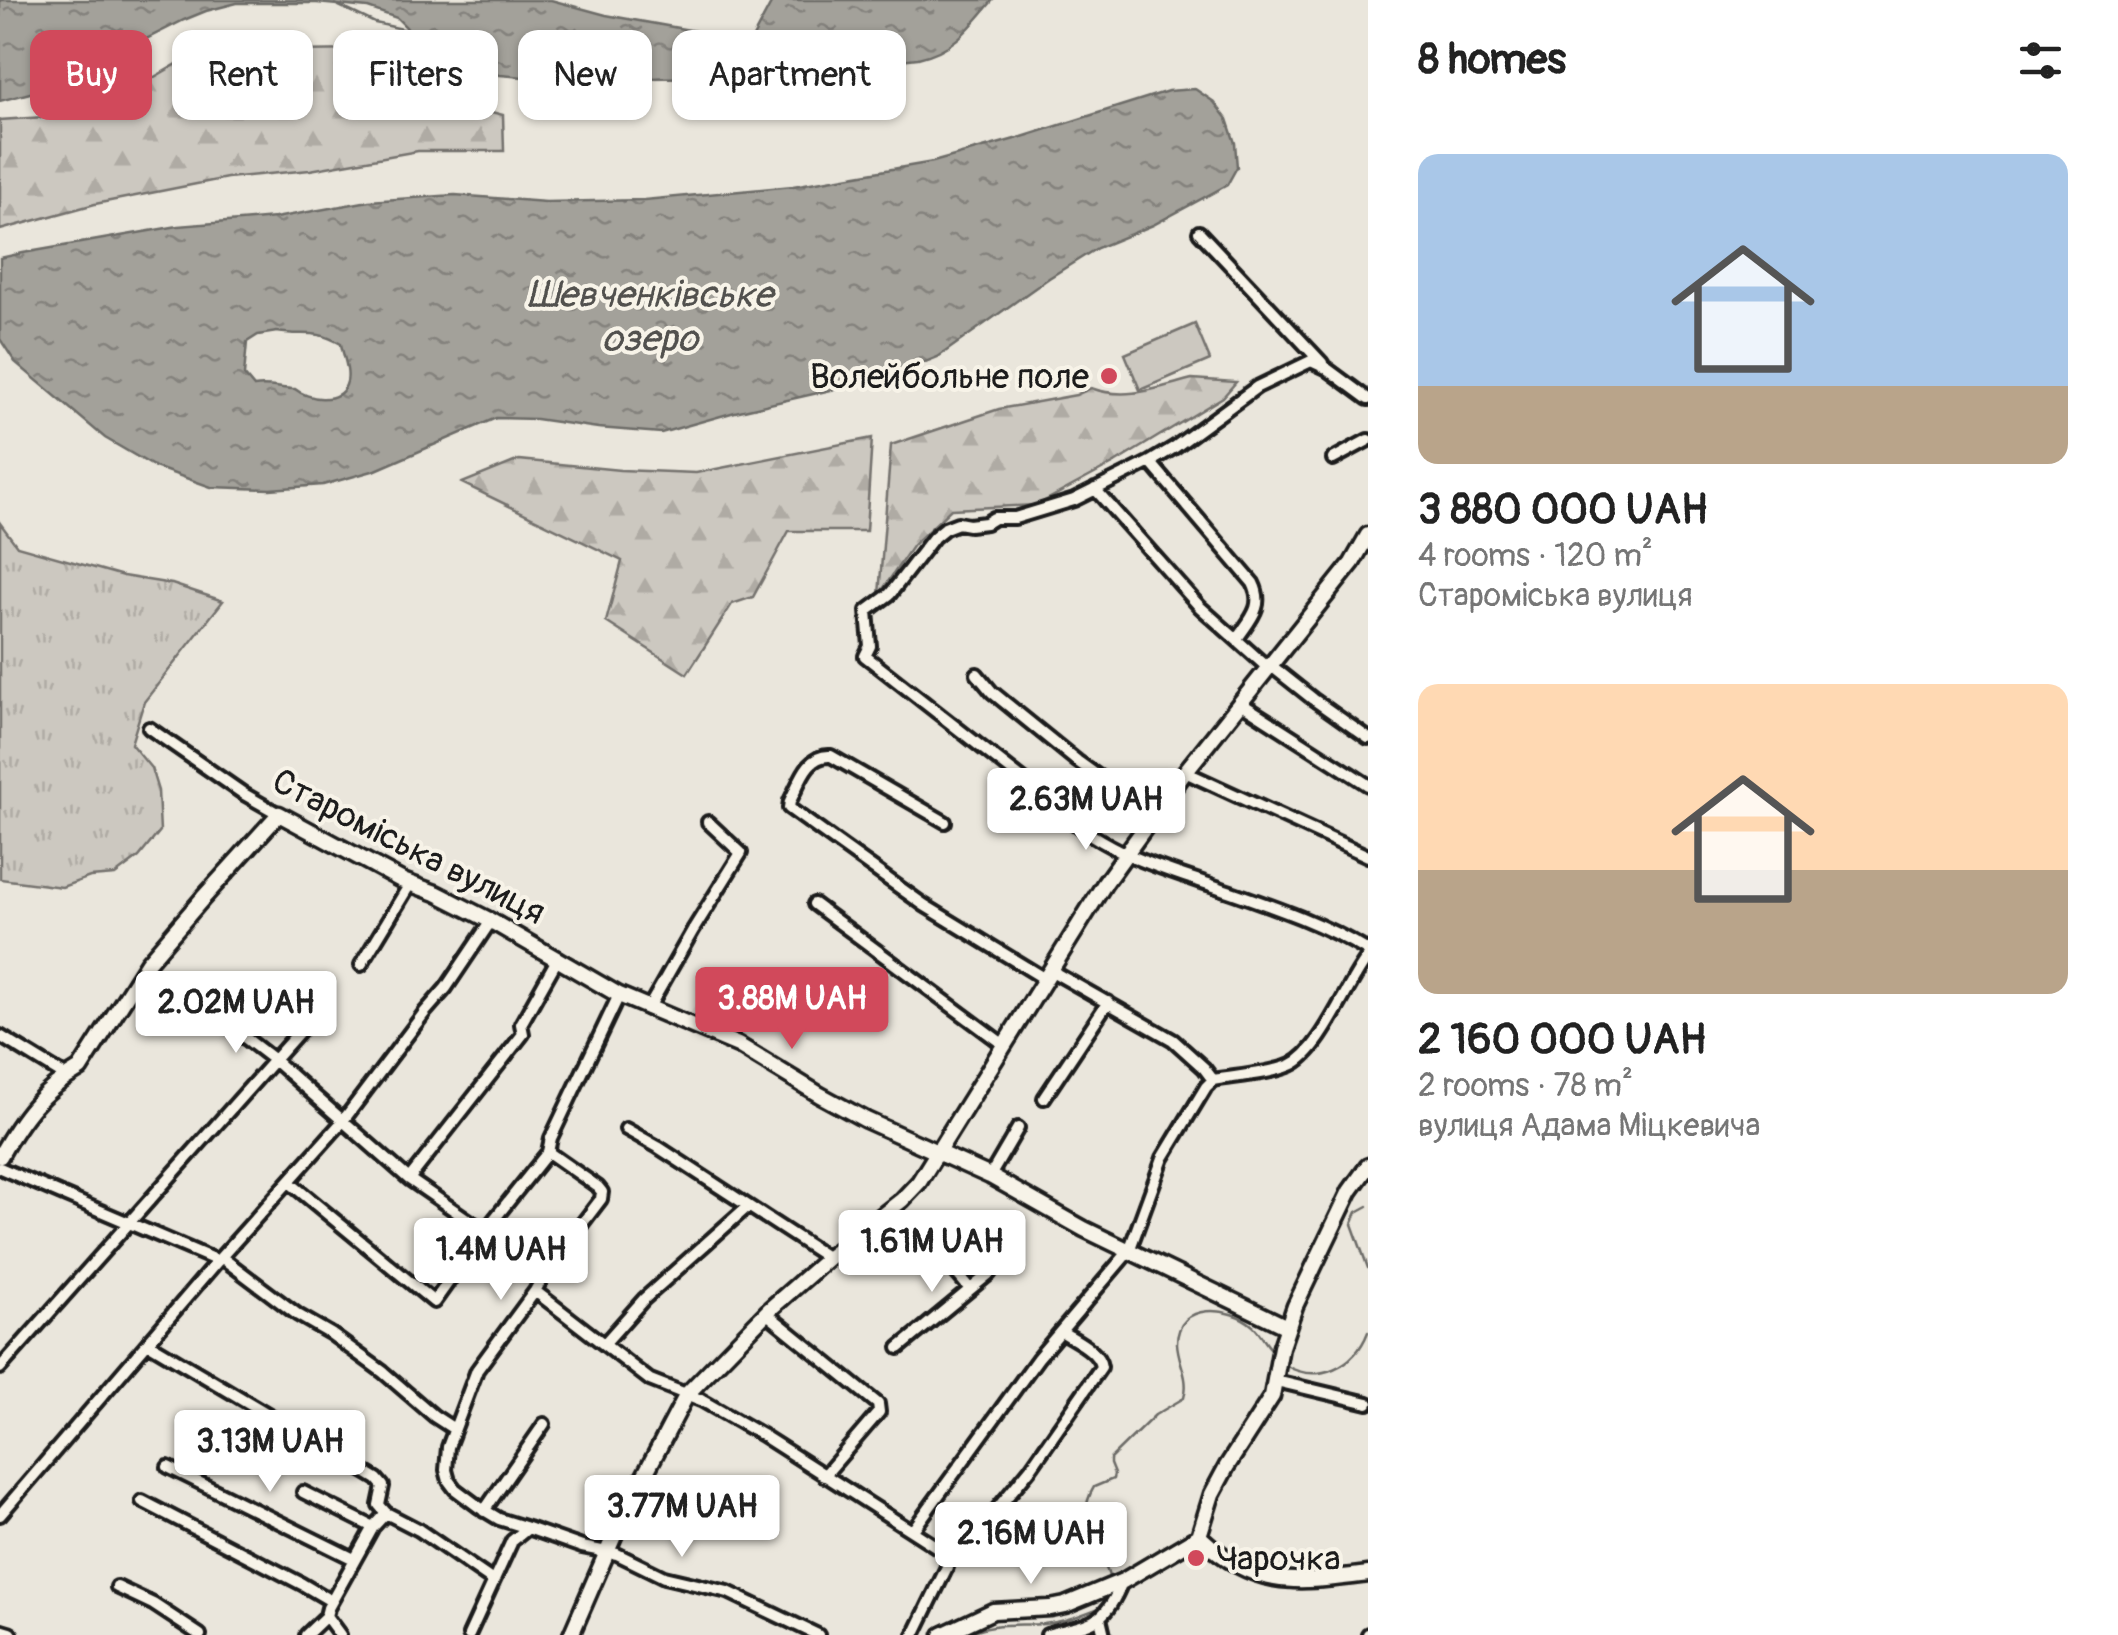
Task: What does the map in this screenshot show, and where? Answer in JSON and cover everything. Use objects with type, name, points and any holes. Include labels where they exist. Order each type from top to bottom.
[{"type":"street","points":[[1199,232],[1326,368],[1368,399]]},
{"type":"street","points":[[914,1530],[1038,1358],[1129,1250],[1168,1149],[1201,1095],[1214,1080],[1297,1061],[1322,1034],[1364,972],[1368,954],[1334,932],[1278,908],[1124,855],[1064,815],[865,656],[870,646],[867,611],[890,594],[945,528],[958,523],[1014,518],[1074,500],[1175,447],[1256,386],[1311,361],[1326,368]]},
{"type":"street","points":[[1333,459],[1368,440]]},
{"type":"street","points":[[1150,462],[1258,593],[1258,604],[1237,640]]},
{"type":"street","points":[[1094,490],[1226,632],[1368,738]]},
{"type":"street","points":[[571,1635],[606,1552],[687,1394],[766,1313],[920,1182],[1124,855],[1268,666],[1362,563],[1368,535]]},
{"type":"street","points":[[977,674],[992,692],[1048,738],[1152,815]]},
{"type":"street","points":[[1240,702],[1368,785]]},
{"type":"street","name":"Староміська вулиця","points":[[149,728],[279,814],[410,884],[491,920],[619,995],[738,1045],[866,1120],[990,1176],[1084,1228],[1287,1326]]},
{"type":"street","points":[[945,822],[831,756],[818,756],[811,761],[789,808],[924,905],[1173,1040],[1214,1080]]},
{"type":"street","points":[[1184,772],[1368,856]]},
{"type":"street","points":[[0,1156],[22,1118],[80,1069],[136,979],[279,814]]},
{"type":"street","points":[[648,1009],[741,853],[708,822]]},
{"type":"street","points":[[362,965],[410,884]]},
{"type":"street","points":[[814,904],[1004,1045]]},
{"type":"street","points":[[0,1515],[342,1122],[446,988],[491,920]]},
{"type":"street","points":[[409,1179],[523,1034],[521,1024],[558,958]]},
{"type":"street","points":[[136,979],[235,1030],[409,1179],[545,1273]]},
{"type":"street","points":[[289,1182],[434,1302],[548,1152],[550,1138],[619,995]]},
{"type":"street","points":[[1044,1098],[1108,1002]]},
{"type":"street","points":[[0,1368],[323,1005]]},
{"type":"street","points":[[0,1036],[67,1077]]},
{"type":"street","points":[[626,1128],[828,1258]]},
{"type":"street","points":[[990,1176],[1018,1128]]},
{"type":"street","points":[[548,1152],[598,1187],[602,1197],[475,1374],[446,1455],[446,1474],[455,1489],[499,1518],[582,1547],[617,1554],[664,1577],[728,1592],[818,1635]]},
{"type":"street","points":[[942,1635],[993,1611],[1058,1607],[1123,1581],[1199,1536],[1212,1494],[1272,1396],[1287,1326],[1350,1191],[1368,1166]]},
{"type":"street","points":[[0,1168],[220,1259],[331,1334],[454,1429]]},
{"type":"street","points":[[604,1344],[644,1299],[747,1206]]},
{"type":"street","points":[[887,1213],[934,1246],[970,1289]]},
{"type":"street","points":[[899,1348],[990,1273]]},
{"type":"street","points":[[535,1291],[656,1384],[687,1394],[762,1435],[942,1551],[947,1565],[914,1635]]},
{"type":"street","points":[[766,1313],[878,1404],[879,1412],[824,1476]]},
{"type":"street","points":[[992,1514],[1030,1469],[1101,1367],[1095,1354],[1061,1331]]},
{"type":"street","points":[[148,1343],[377,1479],[383,1486],[379,1504],[382,1510],[420,1530],[493,1582]]},
{"type":"street","points":[[1277,1374],[1368,1404]]},
{"type":"street","points":[[484,1511],[544,1424]]},
{"type":"street","points":[[168,1467],[354,1558]]},
{"type":"street","points":[[303,1492],[373,1527]]},
{"type":"street","points":[[142,1501],[331,1601]]},
{"type":"street","points":[[306,1635],[326,1616],[354,1558],[386,1513]]},
{"type":"street","points":[[468,1635],[512,1541],[528,1528]]},
{"type":"street","points":[[1199,1536],[1242,1568],[1266,1578],[1309,1580],[1368,1574]]},
{"type":"street","points":[[1047,1635],[1100,1618],[1113,1604],[1123,1581]]},
{"type":"street","points":[[117,1587],[153,1604],[200,1635]]},
{"type":"street","points":[[326,1616],[340,1635]]},
{"type":"street","points":[[1100,1618],[1104,1635]]},
{"type":"street","points":[[0,1632],[10,1635]]},
{"type":"shaded area","points":[[709,977],[733,992],[716,1023],[691,1013]]},
{"type":"green space","points":[[333,50],[333,120],[498,120],[498,114],[503,115],[504,151],[418,151],[310,170],[227,178],[95,204],[0,230],[0,120],[152,120],[152,78],[172,67],[172,120],[313,120],[313,51]]},
{"type":"green space","points":[[1195,324],[1210,360],[1140,390],[1125,354]]},
{"type":"green space","points":[[1192,379],[1236,382],[1223,397],[1037,505],[951,509],[913,545],[879,595],[891,445],[999,409],[1076,395],[1091,388],[1129,393]]},
{"type":"green space","points":[[872,438],[866,531],[789,531],[753,597],[732,604],[687,674],[606,622],[622,561],[462,483],[519,460],[696,473]]},
{"type":"green space","points":[[0,523],[17,546],[123,576],[172,584],[223,601],[144,702],[131,744],[151,768],[158,791],[160,831],[139,857],[115,875],[90,877],[62,887],[0,879]]},
{"type":"water","points":[[0,0],[551,0],[606,15],[690,30],[672,30],[672,78],[652,78],[652,30],[518,30],[518,77],[498,75],[498,30],[408,30],[397,18],[368,8],[317,3],[237,3],[206,11],[152,36],[152,30],[30,30],[30,93],[0,101]]},
{"type":"water","points":[[773,0],[993,0],[952,43],[906,59],[906,30],[757,30]]},
{"type":"water","name":"Шевченківське озеро","points":[[1195,89],[1214,102],[1227,119],[1237,167],[1227,185],[1153,225],[1097,248],[938,357],[888,377],[661,433],[496,418],[376,470],[323,485],[270,489],[211,487],[155,467],[105,438],[15,362],[0,339],[0,258],[23,253],[178,226],[275,218],[369,201],[455,195],[546,202],[644,200],[793,186],[933,162],[1168,91]],"holes":[[[316,334],[341,344],[348,375],[342,391],[322,398],[295,389],[254,387],[244,375],[247,342],[258,335]]]},
{"type":"waterway","points":[[335,4],[375,23],[407,30]]},
{"type":"waterway","points":[[1368,1206],[1357,1212],[1352,1224],[1368,1268]]},
{"type":"waterway","points":[[1110,1580],[1087,1523],[1088,1500],[1094,1487],[1113,1479],[1110,1459],[1155,1415],[1184,1398],[1186,1383],[1177,1343],[1179,1329],[1195,1314],[1232,1314],[1253,1326],[1273,1351]]},
{"type":"waterway","points":[[1285,1365],[1310,1373],[1334,1369],[1354,1354],[1368,1332]]},
{"type":"waterway","points":[[966,1635],[994,1626],[1059,1621],[1104,1606]]},
{"type":"place","name":"Волейбольне поле","points":[[1109,376]]},
{"type":"place","name":"Чарочка","points":[[1196,1558]]}]
